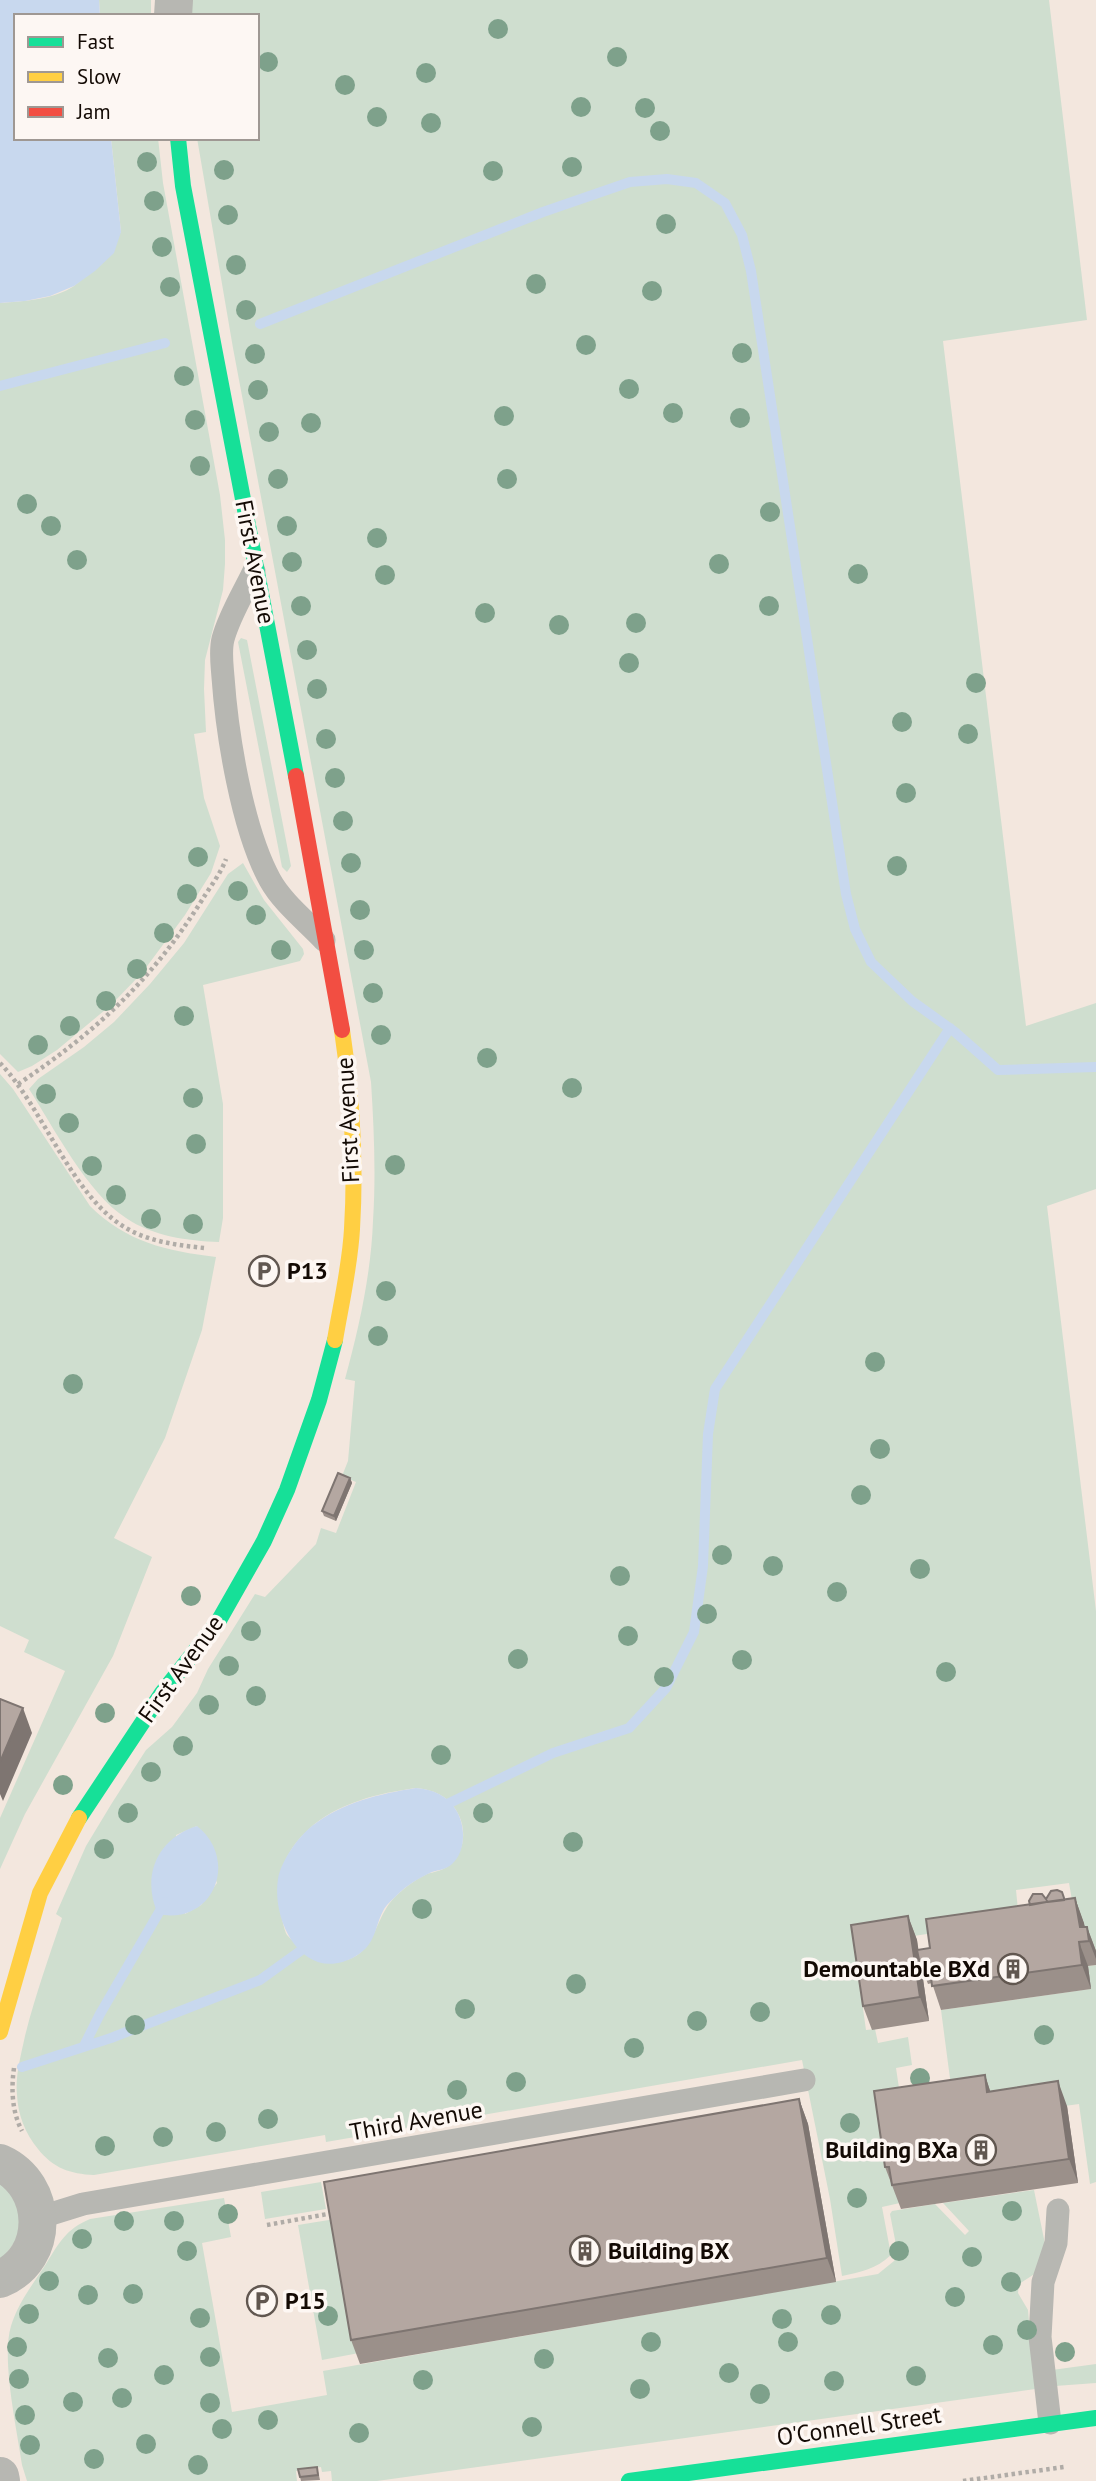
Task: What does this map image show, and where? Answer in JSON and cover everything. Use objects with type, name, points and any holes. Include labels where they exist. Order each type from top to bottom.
[{"type":"street","name":"First Avenue","points":[[0,2032],[40,1893],[87,1803],[162,1693],[218,1622],[264,1541],[287,1490],[319,1400],[335,1339],[352,1230],[353,1142],[347,1062],[328,945],[183,186],[178,140]]},
{"type":"street","points":[[0,2279],[15,2270],[31,2252],[38,2229],[36,2204],[13,2150]]},
{"type":"street","name":"O'Connell Street","points":[[629,2481],[1096,2418]]},
{"type":"lane","points":[[256,567],[225,632],[222,648],[226,709],[235,762],[246,815],[274,887],[328,945]]},
{"type":"lane","points":[[0,1948],[19,1961]]},
{"type":"lane","name":"Third Avenue","points":[[38,2218],[83,2204],[804,2080]]},
{"type":"lane","points":[[1050,2423],[1040,2337],[1043,2282],[1056,2243],[1058,2210]]},
{"type":"path","points":[[18,1084],[81,1039],[135,990],[178,937],[226,861],[227,854]]},
{"type":"path","points":[[0,1063],[18,1084],[87,1191],[105,1213],[126,1228],[151,1239],[204,1248]]},
{"type":"path","points":[[13,2150],[19,2125],[13,2098],[15,2058]]},
{"type":"path","points":[[267,2225],[334,2213],[331,2201]]},
{"type":"path","points":[[963,2481],[1064,2467]]},
{"type":"green space","points":[[99,0],[151,0],[151,14],[100,14]]},
{"type":"green space","points":[[192,0],[1049,0],[1087,320],[943,341],[1026,1026],[1096,1003],[1096,1189],[1047,1206],[1096,1611],[1096,1951],[1076,1923],[1069,1883],[1016,1890],[1019,1920],[854,1945],[866,2030],[875,2029],[878,2043],[908,2037],[912,2065],[896,2068],[899,2088],[900,2203],[882,2207],[891,2255],[880,2264],[862,2271],[842,2276],[830,2199],[802,2060],[326,2142],[325,2135],[94,2175],[70,2171],[50,2161],[33,2143],[21,2117],[17,2080],[25,2036],[62,1918],[56,1914],[86,1846],[146,1750],[172,1727],[197,1693],[208,1669],[255,1594],[265,1597],[316,1544],[321,1528],[336,1533],[356,1482],[342,1476],[348,1461],[355,1381],[345,1379],[363,1301],[372,1241],[374,1134],[371,1082],[233,348],[197,140],[259,140],[259,14],[191,14]],"holes":[[[416,1788],[428,1790],[449,1801],[460,1817],[463,1841],[458,1855],[447,1867],[418,1879],[393,1899],[371,1940],[357,1956],[331,1962],[312,1957],[287,1935],[281,1915],[280,1879],[292,1848],[320,1820],[345,1806],[388,1793]],[[197,1826],[217,1883],[201,1905],[185,1914],[176,1835]]]},
{"type":"green space","points":[[111,140],[158,140],[163,183],[220,495],[225,540],[223,590],[205,660],[206,732],[194,734],[204,798],[220,846],[211,873],[185,915],[142,973],[111,1005],[57,1050],[18,1072],[0,1054],[0,303],[48,297],[66,291],[79,282],[121,232]]},
{"type":"green space","points":[[241,638],[247,640],[291,866],[287,872],[282,867],[238,642]]},
{"type":"green space","points":[[243,863],[264,900],[303,949],[304,954],[300,961],[203,985],[223,1104],[223,1218],[219,1242],[183,1239],[147,1229],[112,1207],[72,1159],[29,1089],[38,1079],[114,1022],[150,984],[184,943],[228,874]]},
{"type":"green space","points":[[0,1074],[13,1089],[90,1206],[104,1218],[148,1243],[181,1252],[216,1257],[202,1330],[165,1438],[114,1538],[152,1557],[113,1656],[25,1814],[0,1869],[0,1818],[65,1671],[24,1652],[29,1640],[0,1626]]},
{"type":"green space","points":[[1096,1965],[1096,2182],[1090,2184],[1079,2104],[1050,2108],[951,2086],[941,2010],[1090,1989],[1088,1966]]},
{"type":"green space","points":[[0,2180],[12,2189],[23,2231],[0,2262]]},
{"type":"green space","points":[[321,2182],[326,2209],[265,2219],[261,2192]]},
{"type":"green space","points":[[1034,2190],[1045,2244],[1036,2273],[1019,2284],[1018,2293],[1028,2310],[1035,2389],[377,2481],[332,2481],[331,2471],[322,2472],[321,2467],[296,2471],[297,2481],[27,2481],[22,2465],[9,2375],[8,2340],[11,2326],[22,2302],[59,2243],[75,2227],[90,2219],[224,2198],[231,2237],[202,2243],[232,2412],[327,2395],[323,2371],[878,2274],[898,2255],[890,2214],[892,2211],[935,2204],[965,2235],[969,2231],[943,2203]]},
{"type":"green space","points":[[335,2219],[359,2353],[322,2360],[298,2225]]},
{"type":"green space","points":[[1096,2364],[1096,2383],[1055,2386],[1052,2370]]},
{"type":"water","points":[[0,0],[99,0],[100,14],[14,14],[14,140],[111,140],[121,232],[114,253],[74,286],[50,296],[0,303]]},
{"type":"water","points":[[416,1788],[439,1794],[456,1810],[463,1831],[457,1859],[448,1867],[422,1877],[397,1895],[383,1911],[371,1941],[356,1956],[338,1963],[321,1963],[307,1956],[295,1945],[286,1931],[277,1896],[280,1872],[291,1850],[312,1826],[336,1811],[375,1796]]},
{"type":"water","points":[[197,1826],[210,1840],[217,1856],[218,1872],[214,1887],[206,1900],[193,1910],[177,1915],[158,1914],[151,1886],[156,1861],[172,1840]]},
{"type":"building","points":[[338,1473],[350,1478],[334,1516],[322,1511]]},
{"type":"building","points":[[0,1699],[23,1708],[0,1762]]},
{"type":"building","points":[[1051,1891],[1062,1892],[1064,1900],[1030,1905],[1033,1894],[1042,1894],[1046,1899]]},
{"type":"building","points":[[1075,1898],[1080,1927],[1087,1927],[1089,1941],[1079,1942],[1082,1965],[932,1986],[929,1959],[919,1960],[917,1950],[930,1948],[926,1919]]},
{"type":"building","points":[[908,1916],[920,1997],[863,2006],[851,1925]]},
{"type":"building","name":"Building BXa","points":[[985,2075],[987,2092],[1058,2081],[1069,2159],[892,2185],[889,2167],[885,2167],[874,2091]]},
{"type":"building","name":"Building BX","points":[[799,2099],[827,2258],[351,2340],[324,2182]]},
{"type":"building","points":[[317,2467],[318,2475],[300,2477],[298,2469]]},
{"type":"waterway","points":[[260,324],[543,212],[630,182],[667,179],[696,183],[725,203],[742,235],[751,271],[846,894],[855,929],[871,962],[912,1001],[955,1032],[998,1070],[1096,1067]]},
{"type":"waterway","points":[[0,386],[165,343]]},
{"type":"waterway","points":[[437,1809],[553,1753],[629,1728],[666,1688],[694,1632],[703,1566],[708,1434],[715,1389],[950,1028]]},
{"type":"waterway","points":[[84,2046],[165,1902]]},
{"type":"waterway","points":[[22,2067],[111,2038],[260,1980],[310,1944]]},
{"type":"traffic: fast","points":[[178,140],[183,186],[296,776]]},
{"type":"traffic: fast","points":[[79,1818],[162,1693],[218,1622],[264,1541],[287,1490],[319,1400],[335,1340]]},
{"type":"traffic: fast","points":[[629,2481],[1096,2418]]},
{"type":"traffic: slow","points":[[335,1340],[349,1257],[354,1179],[342,1030]]},
{"type":"traffic: slow","points":[[0,2032],[40,1893],[79,1818]]},
{"type":"traffic: jam","points":[[296,776],[342,1030]]},
{"type":"place","name":"P13","points":[[264,1271]]},
{"type":"place","name":"Demountable BXd","points":[[1013,1969]]},
{"type":"place","name":"Building BXa","points":[[981,2150]]},
{"type":"place","name":"Building BX","points":[[585,2251]]},
{"type":"place","name":"P15","points":[[262,2301]]}]
